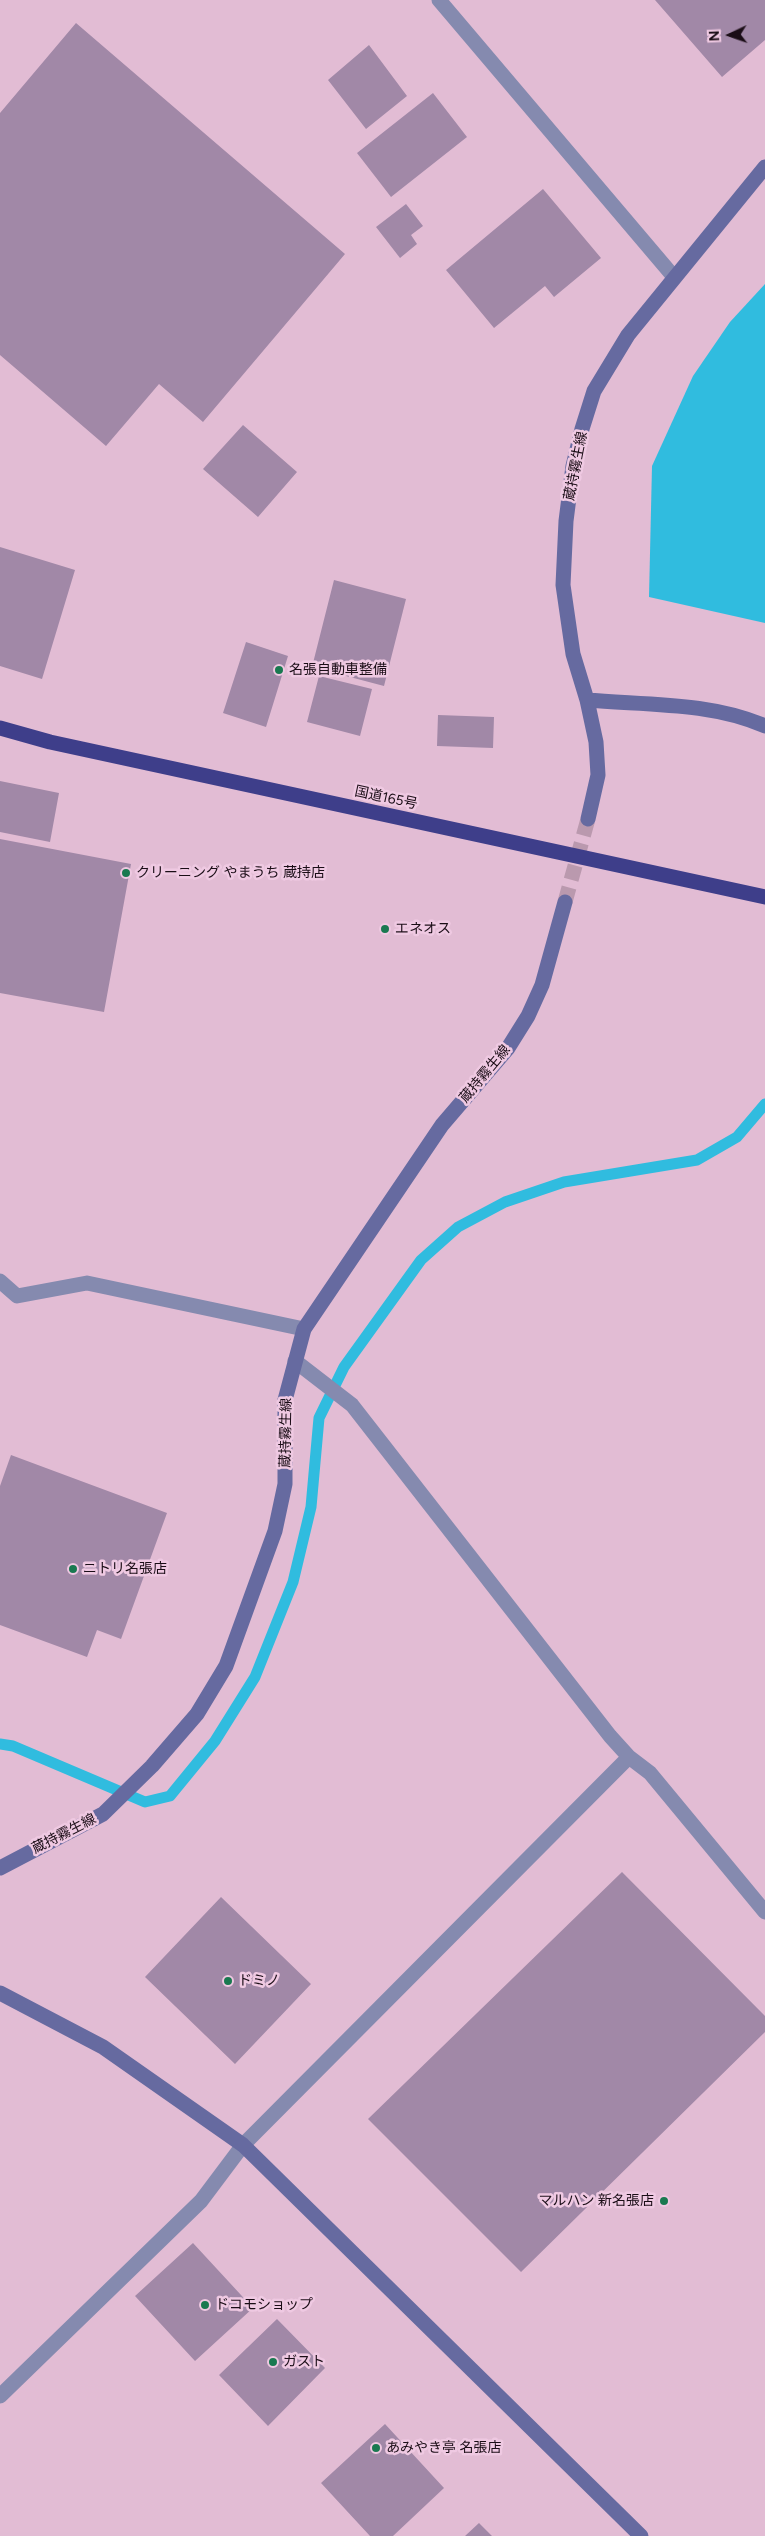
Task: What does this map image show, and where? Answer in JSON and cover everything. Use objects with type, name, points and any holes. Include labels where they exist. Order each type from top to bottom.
[{"type":"highway","name":"国道165号","points":[[0,728],[50,742],[765,897]]},
{"type":"main road","name":"蔵持霧生線","points":[[588,819],[598,775],[596,742],[574,654],[563,584],[566,521],[573,466],[594,391],[628,335],[765,167]]},
{"type":"main road","points":[[587,700],[696,709],[743,716],[765,726]]},
{"type":"main road","name":"蔵持霧生線","points":[[0,1868],[103,1814],[152,1766],[197,1714],[226,1666],[275,1531],[286,1484],[285,1400],[304,1329],[442,1125],[508,1048],[528,1016],[542,985],[565,902]]},
{"type":"main road","points":[[0,1993],[103,2047],[243,2145],[642,2536]]},
{"type":"street","points":[[439,0],[674,277]]},
{"type":"street","points":[[0,1281],[17,1296],[87,1282],[304,1329]]},
{"type":"street","points":[[295,1362],[352,1405],[462,1549],[610,1736],[630,1757],[650,1773],[765,1912]]},
{"type":"street","points":[[0,2396],[201,2201],[243,2145],[630,1757]]},
{"type":"water","points":[[765,284],[765,623],[649,597],[652,466],[693,376],[730,322]]},
{"type":"building","points":[[655,0],[765,0],[765,40],[722,77]]},
{"type":"building","points":[[76,23],[345,254],[203,422],[159,384],[106,446],[0,355],[0,113]]},
{"type":"building","points":[[369,45],[407,96],[366,129],[328,80]]},
{"type":"building","points":[[433,93],[467,137],[391,197],[357,153]]},
{"type":"building","points":[[543,189],[601,258],[554,297],[545,286],[494,328],[446,270]]},
{"type":"building","points":[[406,204],[423,226],[411,235],[417,244],[400,258],[376,227]]},
{"type":"building","points":[[243,425],[297,472],[258,517],[203,469]]},
{"type":"building","points":[[0,547],[75,570],[42,679],[0,666]]},
{"type":"building","points":[[334,580],[406,599],[384,686],[312,667]]},
{"type":"building","points":[[246,642],[288,656],[266,727],[223,713]]},
{"type":"building","points":[[319,676],[372,689],[360,736],[307,722]]},
{"type":"building","points":[[438,715],[494,717],[493,748],[437,746]]},
{"type":"building","points":[[0,781],[59,793],[50,842],[0,832]]},
{"type":"building","points":[[0,839],[131,864],[104,1012],[0,993]]},
{"type":"building","name":"ニトリ名張店","points":[[11,1455],[167,1513],[121,1639],[97,1630],[87,1657],[0,1625],[0,1486]]},
{"type":"building","points":[[622,1872],[765,2016],[765,2032],[521,2272],[368,2119]]},
{"type":"building","name":"ドミノ","points":[[221,1897],[311,1984],[235,2064],[145,1977]]},
{"type":"building","points":[[193,2243],[253,2308],[195,2361],[135,2296]]},
{"type":"building","points":[[277,2319],[325,2368],[268,2426],[219,2375]]},
{"type":"building","points":[[385,2424],[444,2488],[393,2536],[370,2536],[321,2483]]},
{"type":"building","points":[[479,2523],[492,2536],[465,2536]]},
{"type":"waterway","points":[[0,1744],[13,1746],[145,1802],[170,1796],[215,1741],[255,1677],[293,1582],[311,1507],[319,1418],[344,1367],[421,1260],[458,1227],[505,1202],[564,1182],[697,1160],[737,1137],[765,1104]]},
{"type":"tunnel","points":[[565,902],[588,819]]},
{"type":"place","name":"名張自動車整備","points":[[279,670]]},
{"type":"place","name":"クリーニング やまうち 蔵持店","points":[[126,873]]},
{"type":"place","name":"エネオス","points":[[385,929]]},
{"type":"place","name":"ニトリ名張店","points":[[73,1569]]},
{"type":"place","name":"ドミノ","points":[[228,1981]]},
{"type":"place","name":"マルハン 新名張店","points":[[664,2201]]},
{"type":"place","name":"ドコモショップ","points":[[205,2305]]},
{"type":"place","name":"ガスト","points":[[273,2362]]},
{"type":"place","name":"あみやき亭 名張店","points":[[376,2448]]}]
